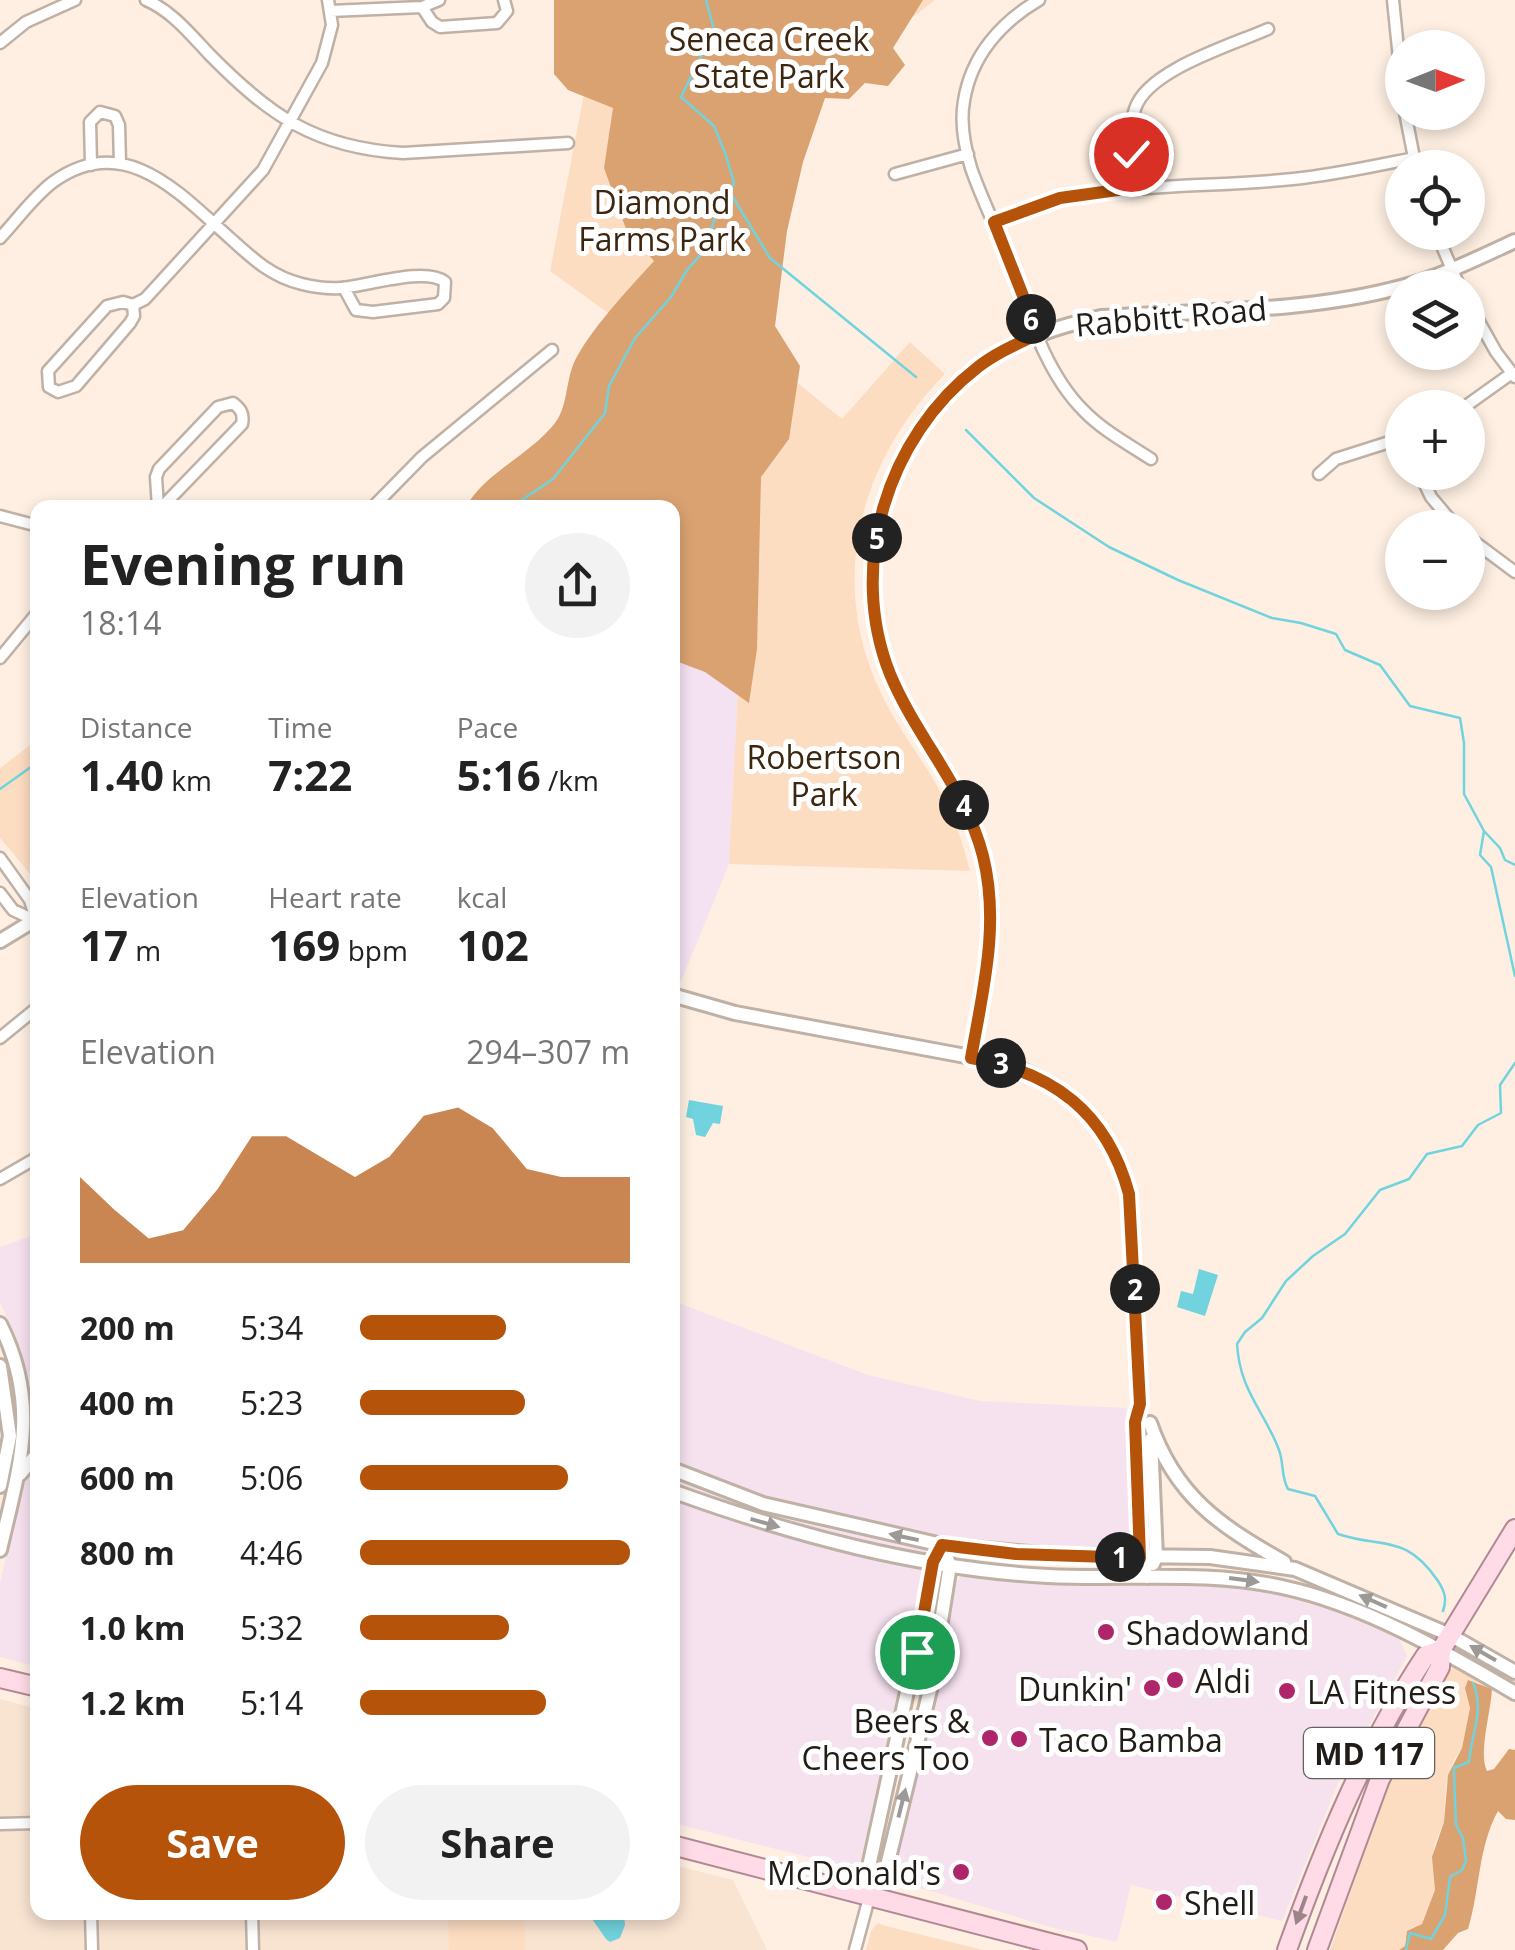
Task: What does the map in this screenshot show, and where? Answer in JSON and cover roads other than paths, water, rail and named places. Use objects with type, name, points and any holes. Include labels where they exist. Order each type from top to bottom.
[{"type":"main road","name":"MD 117","points":[[1319,1950],[1341,1877],[1392,1753],[1440,1666],[1446,1643],[1515,1529]]},
{"type":"main road","name":"MD 117","points":[[1287,1950],[1348,1794],[1418,1666],[1426,1655],[1446,1643]]},
{"type":"main road","points":[[0,1678],[30,1685]]},
{"type":"main road","points":[[1341,1877],[1351,1825],[1348,1794]]},
{"type":"main road","points":[[680,1847],[1077,1950]]},
{"type":"street","points":[[146,0],[175,20],[250,96],[290,123],[341,143],[403,153],[568,143]]},
{"type":"street","points":[[132,306],[145,299],[263,170],[330,41],[329,6],[422,7],[439,0]]},
{"type":"street","points":[[422,7],[432,22],[440,26],[497,23],[507,11],[504,0]]},
{"type":"street","points":[[1038,0],[1017,12],[991,38],[980,57],[964,102],[968,154],[1058,378],[1080,408],[1151,459]]},
{"type":"street","points":[[1393,0],[1396,30]]},
{"type":"street","points":[[0,43],[26,22],[70,1]]},
{"type":"street","points":[[1132,188],[1132,119],[1144,91],[1164,76],[1268,29]]},
{"type":"street","points":[[92,164],[90,122],[100,112],[115,116],[119,125],[120,164]]},
{"type":"street","points":[[895,174],[968,154]]},
{"type":"street","points":[[0,238],[48,186],[92,164],[120,164],[154,174],[276,275],[297,283],[344,288],[374,281],[435,277],[445,282],[446,291],[438,304],[373,312],[356,310],[348,302],[344,288]]},
{"type":"street","points":[[994,222],[1060,198],[1132,188],[1292,179],[1385,167]]},
{"type":"street","name":"Rabbitt Road","points":[[1452,270],[1515,240]]},
{"type":"street","points":[[1444,250],[1452,270]]},
{"type":"street","name":"Rabbitt Road","points":[[971,1058],[990,947],[987,874],[976,831],[963,803],[890,673],[875,612],[874,564],[880,516],[907,449],[934,410],[980,366],[1038,334],[1101,317],[1353,298],[1385,291]]},
{"type":"street","points":[[123,302],[132,306],[134,316],[130,323],[76,386],[58,392],[49,387],[48,371],[106,306],[123,302]]},
{"type":"street","points":[[1485,329],[1514,375],[1485,394]]},
{"type":"street","points":[[380,500],[422,457],[552,350]]},
{"type":"street","points":[[158,500],[159,469],[218,407],[232,404],[239,408],[242,424],[167,500]]},
{"type":"street","points":[[1319,474],[1336,459],[1385,444]]},
{"type":"street","points":[[1427,490],[1441,510]]},
{"type":"street","points":[[0,516],[30,524]]},
{"type":"street","points":[[1485,550],[1515,572]]},
{"type":"street","points":[[0,658],[30,623]]},
{"type":"street","points":[[0,858],[30,900]]},
{"type":"street","points":[[0,893],[13,910],[30,919]]},
{"type":"street","points":[[0,942],[30,925]]},
{"type":"street","points":[[680,997],[735,1012],[1022,1070],[1066,1094],[1100,1129],[1123,1170],[1130,1211],[1140,1404],[1135,1422],[1140,1558],[1146,1576]]},
{"type":"street","points":[[0,1038],[30,1014]]},
{"type":"street","points":[[0,1179],[30,1162]]},
{"type":"street","points":[[0,1324],[30,1406],[8,1407]]},
{"type":"street","points":[[0,1366],[9,1426],[0,1486]]},
{"type":"street","points":[[1140,1404],[1165,1459],[1200,1506],[1230,1531],[1295,1569],[1446,1643],[1515,1693]]},
{"type":"street","points":[[1146,1576],[1156,1557],[1150,1422]]},
{"type":"street","points":[[9,1426],[30,1425]]},
{"type":"street","points":[[0,1550],[30,1429]]},
{"type":"street","points":[[18,1476],[30,1462]]},
{"type":"street","points":[[680,1473],[762,1504],[942,1545],[1016,1554],[1231,1558],[1295,1569]]},
{"type":"street","points":[[680,1495],[838,1544],[950,1565],[1048,1576],[1228,1578],[1285,1587],[1446,1643],[1515,1672]]},
{"type":"street","points":[[870,1894],[868,1871],[906,1705],[933,1562],[942,1545]]},
{"type":"street","points":[[855,1950],[870,1894],[886,1870],[921,1728],[950,1565],[942,1545]]},
{"type":"street","points":[[0,1824],[30,1823]]},
{"type":"street","points":[[92,1920],[92,1950]]},
{"type":"street","points":[[252,1920],[253,1950]]},
{"type":"water","points":[[689,1100],[723,1106],[720,1124],[713,1123],[705,1137],[696,1135],[693,1119],[686,1117]]},
{"type":"water","points":[[1199,1269],[1218,1275],[1205,1316],[1177,1307],[1181,1291],[1193,1294]]},
{"type":"water","points":[[593,1920],[625,1920],[620,1938],[610,1942]]},
{"type":"waterway","points":[[522,500],[553,479],[605,413],[609,386],[635,338],[704,251],[718,209],[725,207],[734,182],[725,153],[714,126],[681,97],[714,30],[706,0]]},
{"type":"waterway","points":[[731,194],[770,258],[916,377]]},
{"type":"waterway","points":[[966,430],[1034,498],[1109,547],[1272,618],[1336,634],[1345,650],[1380,665],[1410,706],[1460,718],[1464,794],[1484,831],[1480,855],[1491,867],[1515,976]]},
{"type":"waterway","points":[[0,789],[30,768]]},
{"type":"waterway","points":[[1484,831],[1505,860],[1515,865]]},
{"type":"waterway","points":[[1443,1611],[1445,1599],[1438,1581],[1415,1556],[1392,1545],[1338,1534],[1315,1496],[1288,1489],[1279,1450],[1243,1375],[1237,1344],[1262,1318],[1286,1281],[1345,1234],[1380,1190],[1409,1179],[1427,1154],[1462,1146],[1478,1125],[1501,1113],[1500,1085],[1515,1063]]},
{"type":"waterway","points":[[1406,1950],[1410,1933],[1431,1939],[1445,1915],[1450,1877],[1462,1870],[1466,1861],[1463,1838],[1456,1825],[1454,1768],[1469,1762],[1478,1713],[1473,1683]]},
{"type":"place","name":"Shadowland","points":[[1106,1632]]},
{"type":"place","name":"Aldi","points":[[1175,1680]]},
{"type":"place","name":"Dunkin'","points":[[1152,1688]]},
{"type":"place","name":"LA Fitness","points":[[1287,1691]]},
{"type":"place","name":"Beers & Cheers Too","points":[[990,1738]]},
{"type":"place","name":"Taco Bamba","points":[[1019,1739]]},
{"type":"place","name":"McDonald's","points":[[961,1872]]},
{"type":"place","name":"Shell","points":[[1164,1902]]},
{"type":"park label","name":"Seneca Creek State Park","points":[[769,56]]},
{"type":"park label","name":"Diamond Farms Park","points":[[662,220]]},
{"type":"park label","name":"Robertson Park","points":[[824,774]]}]
